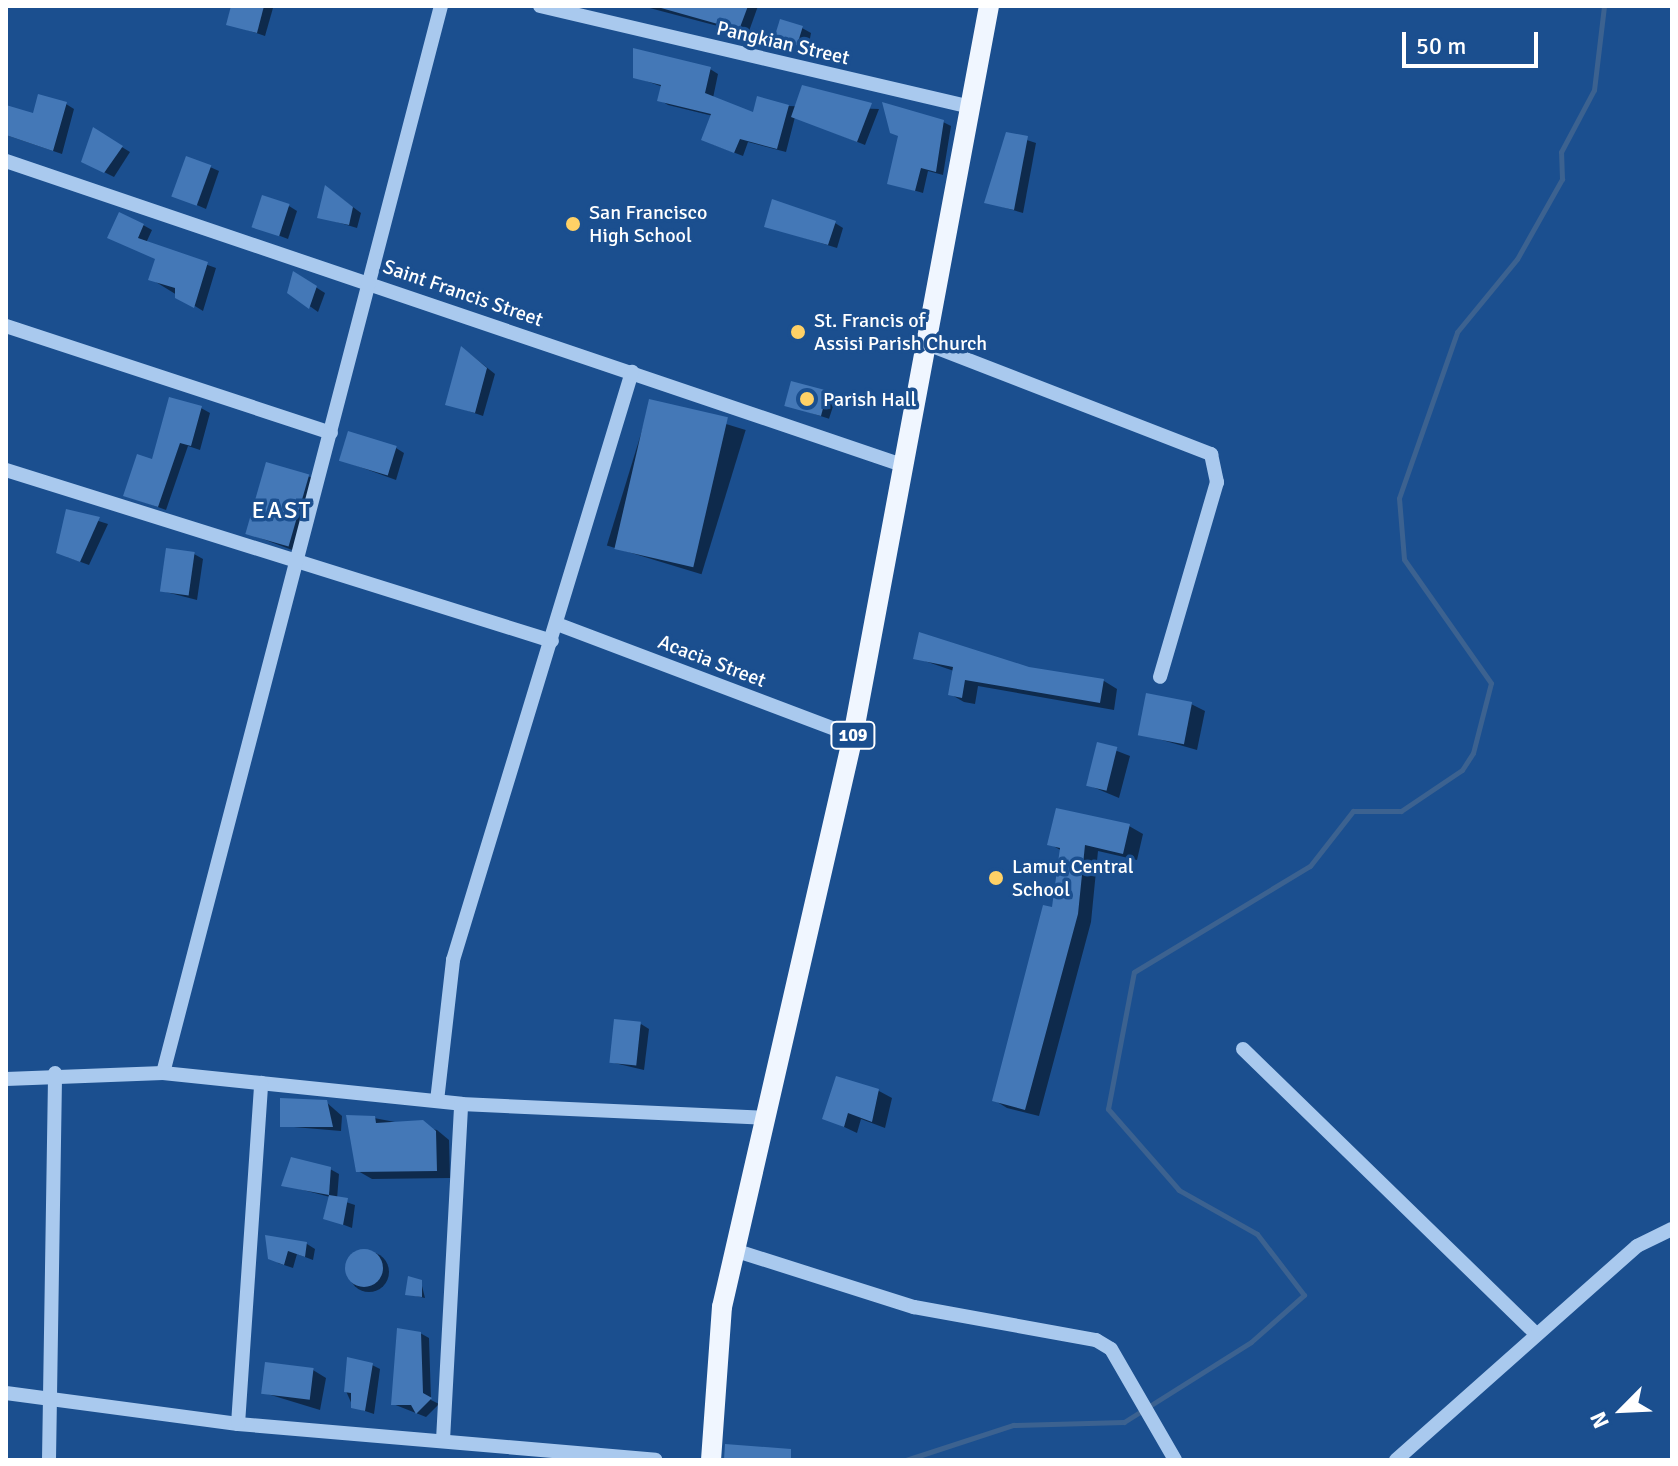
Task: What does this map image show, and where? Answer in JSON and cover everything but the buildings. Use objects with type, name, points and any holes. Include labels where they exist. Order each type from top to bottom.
[{"type":"main road","name":"109","points":[[711,1460],[722,1307],[768,1118],[853,736],[989,6]]},
{"type":"street","points":[[163,1073],[299,564],[441,6]]},
{"type":"street","name":"Pangkian Street","points":[[540,6],[970,107]]},
{"type":"street","name":"Saint Francis Street","points":[[6,161],[905,466]]},
{"type":"street","points":[[6,326],[331,433]]},
{"type":"street","points":[[927,344],[1211,454],[1217,482],[1160,677]]},
{"type":"street","points":[[437,1101],[453,960],[632,372]]},
{"type":"street","points":[[6,470],[552,641]]},
{"type":"street","name":"Acacia Street","points":[[557,624],[853,736]]},
{"type":"street","points":[[1243,1049],[1534,1332]]},
{"type":"street","points":[[49,1460],[47,1395],[55,1073]]},
{"type":"street","points":[[6,1079],[55,1073],[163,1073],[461,1104],[768,1118]]},
{"type":"street","points":[[238,1424],[261,1083]]},
{"type":"street","points":[[443,1440],[461,1104]]},
{"type":"street","points":[[1396,1460],[1534,1332],[1637,1246],[1672,1229]]},
{"type":"street","points":[[737,1251],[914,1307],[1096,1340],[1111,1349],[1175,1460]]},
{"type":"street","points":[[6,1393],[47,1395],[238,1424],[655,1460]]},
{"type":"waterway","points":[[906,1460],[1013,1425],[1124,1422],[1251,1342],[1304,1295],[1257,1234],[1179,1190],[1108,1109],[1134,972],[1310,866],[1353,811],[1401,811],[1462,770],[1473,753],[1491,683],[1404,559],[1399,498],[1457,332],[1517,259],[1562,179],[1561,152],[1594,90],[1604,6]]},
{"type":"place","name":"San Francisco High School","points":[[573,224]]},
{"type":"place","name":"St. Francis of Assisi Parish Church","points":[[798,332]]},
{"type":"place","name":"Parish Hall","points":[[807,399]]},
{"type":"place","name":"Lamut Central School","points":[[996,878]]},
{"type":"district","name":"EAST","points":[[282,511]]}]
